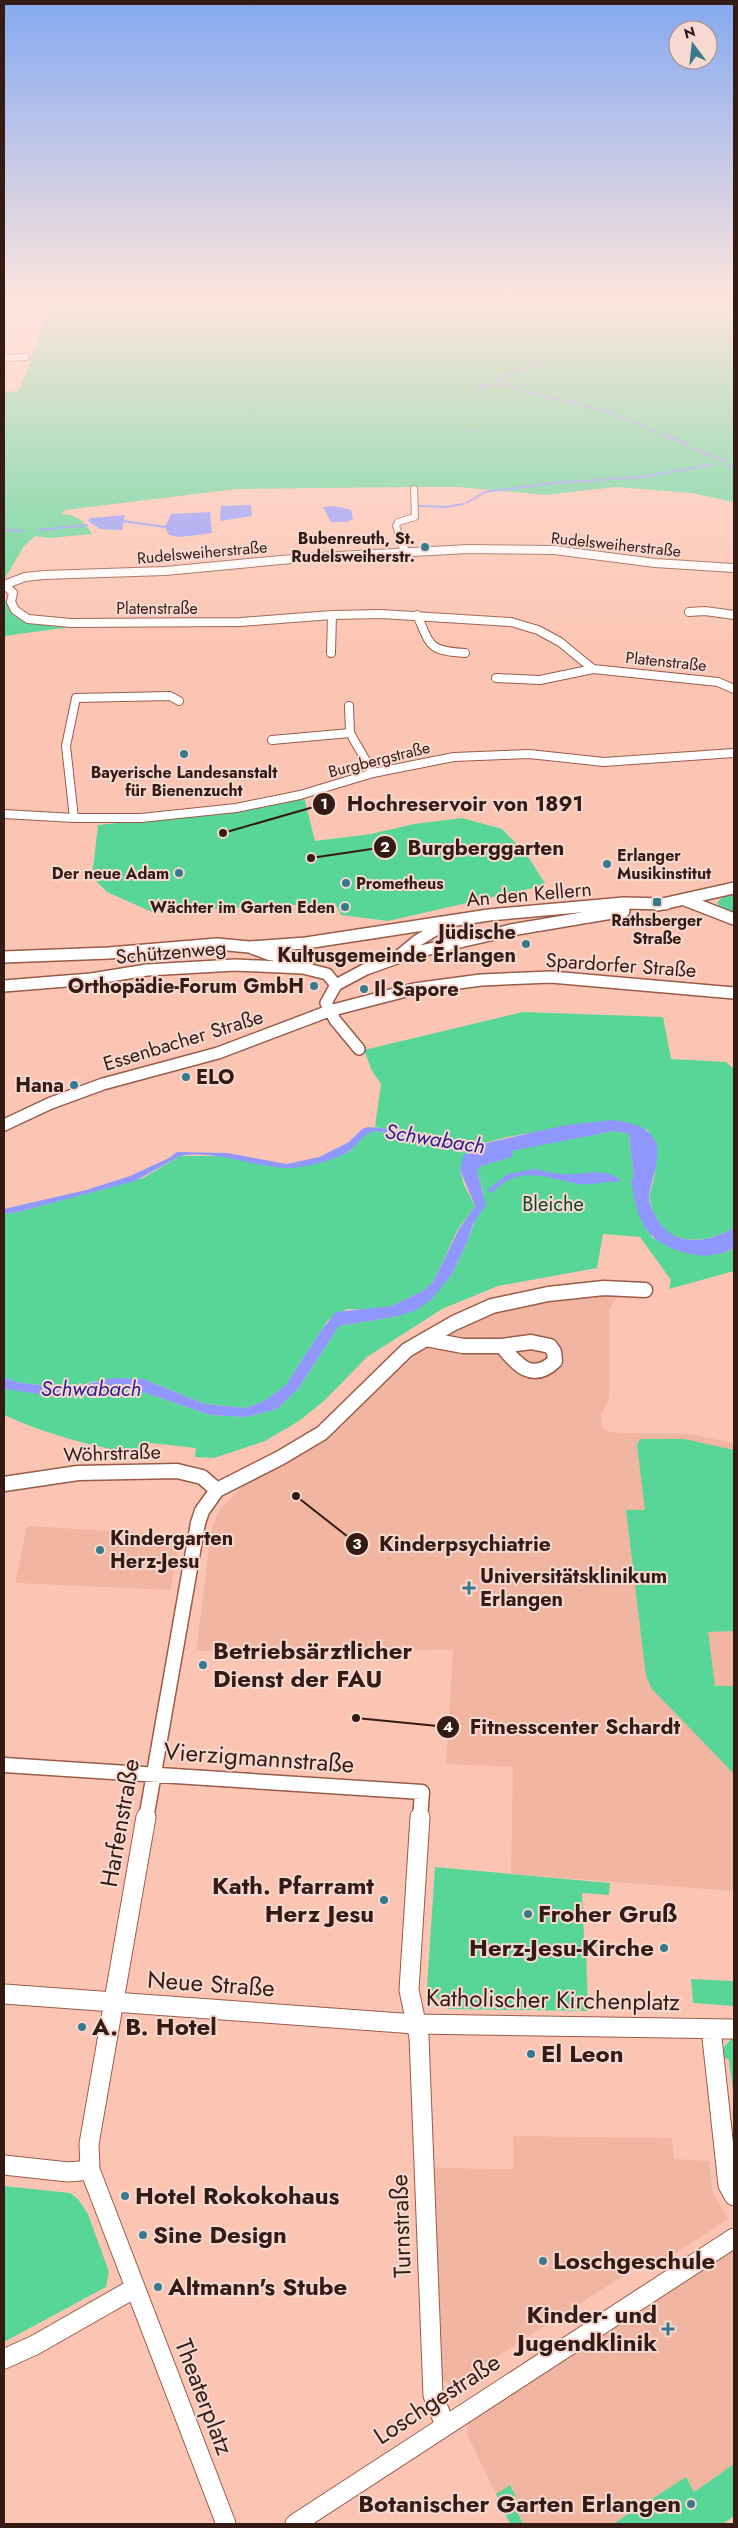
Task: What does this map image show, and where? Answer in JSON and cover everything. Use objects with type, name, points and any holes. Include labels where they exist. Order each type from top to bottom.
[{"type":"street","points":[[405,551],[396,526],[398,522],[415,517],[414,489]]},
{"type":"street","name":"Rudelsweiherstraße","points":[[4,585],[25,578],[44,575],[165,571],[242,562],[405,551],[531,549],[659,563],[734,568]]},
{"type":"street","points":[[4,585],[12,593],[11,602],[15,610],[4,613]]},
{"type":"street","name":"Platenstraße","points":[[15,610],[28,619],[71,623],[241,622],[332,615],[417,615],[511,622],[538,630],[560,642],[593,669]]},
{"type":"street","points":[[689,612],[706,611],[734,615]]},
{"type":"street","points":[[331,653],[332,615]]},
{"type":"street","points":[[417,615],[431,646],[443,652],[465,653]]},
{"type":"street","name":"Platenstraße","points":[[496,678],[540,680],[593,669],[718,682],[734,689]]},
{"type":"street","points":[[74,818],[66,746],[76,698],[170,696],[179,701]]},
{"type":"street","points":[[349,706],[350,733],[374,773]]},
{"type":"street","points":[[272,740],[350,733]]},
{"type":"street","name":"Burgbergstraße","points":[[4,814],[74,818],[150,817],[263,804],[374,773],[454,757],[529,754],[604,762],[734,753]]},
{"type":"street","points":[[359,1049],[329,1011],[326,1004],[328,995],[336,985],[370,967],[398,956],[479,935],[666,904],[734,888]]},
{"type":"street","points":[[685,900],[734,919]]},
{"type":"street","name":"An den Kellern","points":[[4,957],[110,964],[136,949],[217,944],[249,947],[339,939],[452,920],[624,904],[666,904]]},
{"type":"street","points":[[398,956],[416,941],[452,920]]},
{"type":"street","name":"An den Kellern","points":[[249,947],[268,954],[316,965],[327,974]]},
{"type":"street","name":"Schützenweg","points":[[4,986],[110,964],[147,970],[235,964],[303,968],[327,974]]},
{"type":"street","points":[[327,974],[336,985]]},
{"type":"street","name":"Spardorfer Straße","points":[[329,1011],[414,989],[450,983],[502,979],[551,978],[629,982],[734,993]]},
{"type":"street","name":"Essenbacher Straße","points":[[4,1125],[51,1103],[103,1084],[218,1053],[329,1011]]},
{"type":"street","points":[[217,1490],[280,1458],[322,1433],[393,1362],[444,1328],[476,1312],[516,1300],[604,1288],[645,1290]]},
{"type":"street","points":[[444,1328],[455,1345]]},
{"type":"street","points":[[426,1339],[443,1344],[502,1346]]},
{"type":"street","name":"Wöhrstraße","points":[[4,1484],[78,1473],[178,1471],[202,1477],[217,1490]]},
{"type":"street","name":"Harfenstraße","points":[[90,2170],[89,2144],[198,1523],[202,1511],[217,1490]]},
{"type":"street","name":"Vierzigmannstraße","points":[[4,1765],[422,1792]]},
{"type":"street","name":"Katholischer Kirchenplatz","points":[[422,1792],[409,1990],[415,2024],[734,2029]]},
{"type":"street","name":"Neue Straße","points":[[4,1994],[415,2024]]},
{"type":"street","name":"Turnstraße","points":[[415,2024],[419,2038],[422,2096],[433,2394],[445,2425]]},
{"type":"street","points":[[711,2029],[728,2185],[734,2196]]},
{"type":"street","points":[[4,2165],[68,2172],[90,2170]]},
{"type":"street","name":"Theaterplatz","points":[[90,2170],[226,2524]]},
{"type":"street","name":"Loschgestraße","points":[[295,2524],[734,2238]]},
{"type":"street","points":[[4,2359],[35,2344],[135,2288]]},
{"type":"shaded area","name":"Universitätsklinikum Erlangen","points":[[621,1291],[609,1310],[609,1399],[601,1415],[602,1428],[610,1432],[688,1434],[734,1443],[733,1891],[511,1874],[513,1767],[446,1764],[453,1650],[196,1651],[212,1527],[220,1509],[249,1480],[315,1447],[345,1423],[409,1356],[458,1327],[506,1307]]},
{"type":"shaded area","name":"Kindergarten Herz-Jesu","points":[[27,1526],[180,1535],[171,1590],[15,1583]]},
{"type":"shaded area","name":"Loschgeschule","points":[[513,2136],[672,2138],[674,2159],[709,2161],[713,2193],[728,2219],[658,2265],[653,2257],[451,2386],[442,2380],[438,2252],[434,2249],[433,2168],[513,2169]]},
{"type":"shaded area","name":"Kinder- und Jugendklinik","points":[[734,2244],[734,2464],[694,2492],[686,2477],[613,2524],[523,2524],[514,2505],[510,2485],[496,2494],[467,2434],[469,2415]]},
{"type":"green space","points":[[4,416],[734,416],[734,502],[692,493],[616,487],[545,495],[459,487],[236,489],[65,510],[61,514],[71,515],[80,519],[92,534],[49,538],[35,536],[24,546],[4,580]]},
{"type":"green space","points":[[4,598],[11,610],[23,619],[78,626],[4,636]]},
{"type":"green space","points":[[304,797],[315,841],[371,834],[414,824],[462,818],[502,829],[527,855],[546,885],[388,921],[341,915],[335,903],[152,912],[107,892],[92,877],[98,825],[261,808]]},
{"type":"green space","points":[[734,894],[734,916],[723,911],[717,903],[722,897]]},
{"type":"green space","points":[[523,1012],[663,1017],[671,1059],[726,1062],[734,1069],[734,1228],[708,1238],[695,1240],[672,1234],[663,1227],[655,1216],[650,1199],[655,1175],[655,1162],[654,1150],[648,1130],[588,1123],[507,1137],[473,1146],[375,1127],[381,1084],[372,1071],[364,1050]]},
{"type":"green space","points":[[376,1131],[457,1149],[471,1150],[460,1170],[464,1185],[475,1206],[458,1229],[433,1282],[423,1291],[392,1306],[373,1310],[347,1309],[328,1320],[286,1385],[264,1401],[246,1408],[205,1404],[143,1379],[96,1381],[70,1388],[21,1383],[4,1378],[4,1214],[18,1212],[143,1178],[180,1156],[226,1156],[291,1168],[341,1155],[350,1151],[366,1133]]},
{"type":"green space","name":"Bleiche","points":[[614,1131],[629,1134],[634,1178],[652,1238],[727,1252],[734,1248],[734,1271],[669,1289],[671,1280],[640,1237],[603,1234],[597,1268],[498,1286],[442,1309],[367,1357],[325,1400],[299,1421],[265,1441],[214,1458],[195,1457],[196,1448],[151,1443],[139,1455],[122,1452],[53,1434],[4,1415],[4,1389],[80,1395],[118,1389],[140,1391],[210,1415],[246,1417],[277,1409],[298,1389],[339,1326],[399,1316],[452,1274],[468,1240],[484,1195],[477,1170],[481,1166],[511,1157],[512,1151],[522,1148]]},
{"type":"green space","points":[[640,1439],[684,1439],[734,1450],[734,1631],[708,1632],[715,1686],[734,1686],[734,1774],[652,1689],[646,1676],[626,1510],[645,1510],[637,1445]]},
{"type":"green space","points":[[435,1867],[610,1883],[609,1895],[582,1893],[584,1939],[597,1940],[597,1947],[586,1947],[588,2011],[448,2009],[427,1988]]},
{"type":"green space","points":[[691,1979],[733,1981],[734,2006],[693,2003]]},
{"type":"green space","points":[[734,2038],[734,2099],[729,2060],[724,2057],[724,2047]]},
{"type":"green space","points":[[4,2186],[70,2193],[78,2199],[88,2214],[109,2272],[106,2287],[4,2342]]},
{"type":"green space","name":"Botanischer Garten Erlangen","points":[[734,2464],[734,2516],[723,2524],[613,2524],[686,2477],[694,2492]]},
{"type":"green space","name":"Botanischer Garten Erlangen","points":[[510,2485],[518,2502],[514,2505],[523,2524],[510,2524],[496,2494]]},
{"type":"water","points":[[251,505],[252,516],[220,521],[221,506]]},
{"type":"water","points":[[334,506],[351,510],[353,519],[347,522],[331,522],[323,507]]},
{"type":"water","points":[[210,512],[212,533],[180,537],[169,535],[165,527],[171,514]]},
{"type":"water","points":[[125,515],[122,530],[100,529],[88,521],[90,518]]},
{"type":"water","name":"Schwabach","points":[[613,1120],[631,1123],[642,1128],[655,1141],[658,1154],[649,1200],[659,1222],[675,1236],[694,1240],[714,1237],[734,1228],[734,1248],[718,1254],[696,1255],[663,1244],[653,1237],[640,1219],[636,1207],[631,1179],[634,1178],[629,1134],[614,1131],[512,1151],[512,1157],[481,1166],[477,1170],[486,1205],[473,1224],[468,1240],[452,1274],[431,1300],[416,1310],[399,1316],[339,1326],[298,1389],[277,1409],[246,1417],[210,1415],[140,1391],[118,1389],[80,1395],[54,1396],[4,1389],[4,1378],[21,1383],[70,1388],[113,1378],[143,1379],[205,1404],[246,1408],[264,1401],[286,1385],[320,1332],[336,1312],[392,1306],[423,1291],[433,1282],[459,1229],[475,1206],[460,1170],[464,1155],[470,1150],[457,1149],[376,1131],[364,1137],[344,1154],[312,1165],[290,1168],[208,1155],[180,1156],[135,1181],[18,1212],[4,1214],[4,1209],[86,1190],[130,1176],[169,1158],[177,1152],[227,1153],[287,1164],[319,1157],[349,1142],[362,1129],[368,1127],[390,1129],[450,1143],[473,1146],[566,1125]]},
{"type":"water","points":[[534,1169],[558,1174],[599,1172],[613,1175],[620,1179],[618,1182],[579,1184],[533,1175],[512,1179],[502,1184],[492,1193],[487,1190],[508,1174]]},
{"type":"waterway","points":[[618,416],[629,420]]},
{"type":"waterway","points":[[633,422],[646,427]]},
{"type":"waterway","points":[[652,430],[657,432]]},
{"type":"waterway","points":[[661,434],[688,445]]},
{"type":"waterway","points":[[694,448],[710,455]]},
{"type":"waterway","points":[[715,457],[725,460]]},
{"type":"waterway","points":[[466,503],[485,492],[553,483],[641,477],[716,464]]},
{"type":"waterway","points":[[728,466],[734,468]]},
{"type":"waterway","points":[[419,506],[447,507],[463,504]]},
{"type":"waterway","points":[[123,521],[165,527]]},
{"type":"waterway","points":[[38,530],[87,525]]},
{"type":"waterway","points":[[4,530],[22,531]]},
{"type":"place","name":"Bubenreuth, St. Rudelsweiherstr.","points":[[425,547]]},
{"type":"place","name":"Bayerische Landesanstalt für Bienenzucht","points":[[184,754]]},
{"type":"place","name":"Hochreservoir von 1891","points":[[223,833]]},
{"type":"place","name":"Burgberggarten","points":[[311,858]]},
{"type":"place","name":"Erlanger Musikinstitut","points":[[607,864]]},
{"type":"place","name":"Der neue Adam","points":[[179,873]]},
{"type":"place","name":"Prometheus","points":[[346,883]]},
{"type":"place","name":"Rathsberger Straße","points":[[657,902]]},
{"type":"place","name":"Wächter im Garten Eden","points":[[345,907]]},
{"type":"place","name":"Jüdische Kultusgemeinde Erlangen","points":[[526,944]]},
{"type":"place","name":"Orthopädie-Forum GmbH","points":[[314,986]]},
{"type":"place","name":"Il Sapore","points":[[364,989]]},
{"type":"place","name":"ELO","points":[[186,1077]]},
{"type":"place","name":"Hana","points":[[74,1085]]},
{"type":"place","name":"Kinderpsychiatrie","points":[[296,1496]]},
{"type":"place","name":"Kindergarten Herz-Jesu","points":[[100,1550]]},
{"type":"place","name":"Universitätsklinikum Erlangen","points":[[469,1588]]},
{"type":"place","name":"Betriebsärztlicher Dienst der FAU","points":[[203,1665]]},
{"type":"place","name":"Fitnesscenter Schardt","points":[[356,1718]]},
{"type":"place","name":"Kath. Pfarramt Herz Jesu","points":[[384,1900]]},
{"type":"place","name":"Froher Gruß","points":[[528,1914]]},
{"type":"place","name":"Herz-Jesu-Kirche","points":[[664,1948]]},
{"type":"place","name":"A. B. Hotel","points":[[82,2027]]},
{"type":"place","name":"El Leon","points":[[531,2054]]},
{"type":"place","name":"Hotel Rokokohaus","points":[[125,2196]]},
{"type":"place","name":"Sine Design","points":[[143,2235]]},
{"type":"place","name":"Loschgeschule","points":[[543,2261]]},
{"type":"place","name":"Altmann's Stube","points":[[158,2287]]},
{"type":"place","name":"Kinder- und Jugendklinik","points":[[668,2329]]},
{"type":"place","name":"Botanischer Garten Erlangen","points":[[691,2504]]}]
